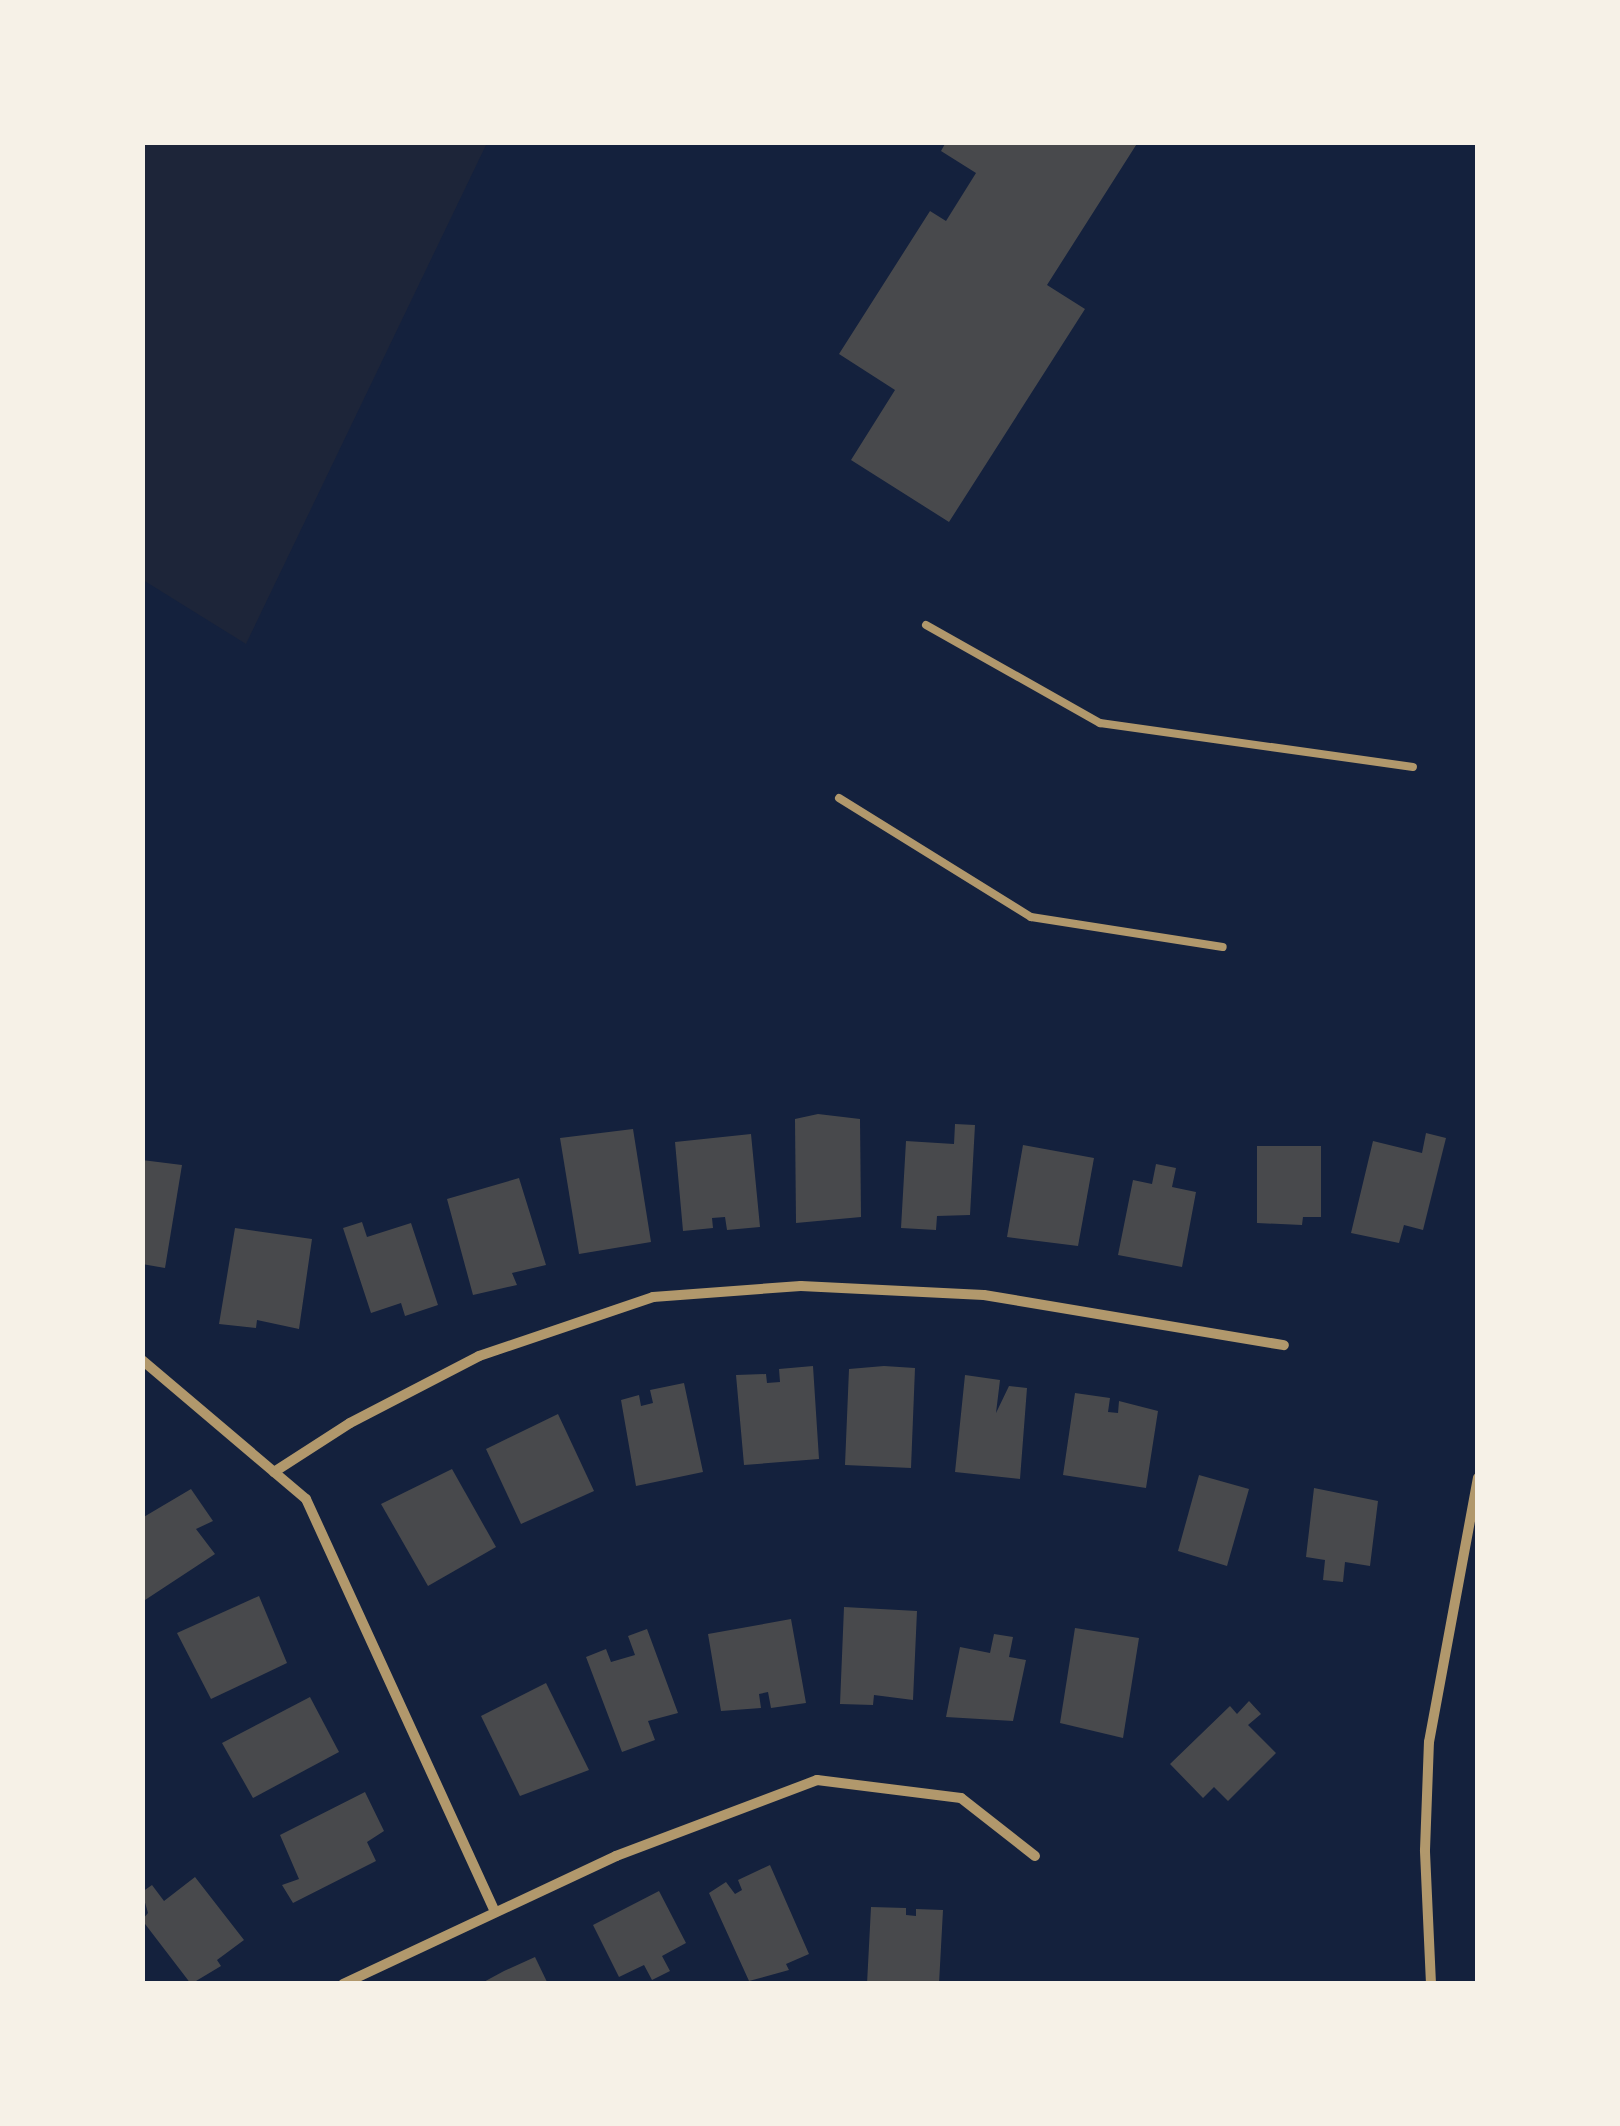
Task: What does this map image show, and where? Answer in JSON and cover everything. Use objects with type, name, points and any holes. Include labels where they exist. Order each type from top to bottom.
[{"type":"street","points":[[274,1472],[350,1422],[478,1356],[653,1297],[801,1286],[984,1296],[1284,1344]]},
{"type":"street","points":[[142,1360],[306,1500],[494,1910]]},
{"type":"street","points":[[1431,1984],[1425,1850],[1429,1742],[1478,1477]]},
{"type":"street","points":[[343,1984],[494,1910],[818,1780],[961,1798],[1035,1856]]},
{"type":"lane","points":[[926,625],[1100,723],[1413,767]]},
{"type":"lane","points":[[839,798],[1031,917],[1223,947]]},
{"type":"shaded area","points":[[142,143],[487,143],[246,644],[143,580]]},
{"type":"building","points":[[946,142],[1138,142],[1047,285],[1085,309],[949,522],[851,460],[895,390],[839,354],[930,211],[946,221],[976,173],[941,151]]},
{"type":"building","points":[[818,1114],[860,1119],[861,1217],[796,1223],[795,1119]]},
{"type":"building","points":[[955,1124],[975,1125],[970,1215],[937,1216],[936,1230],[901,1228],[906,1141],[954,1144]]},
{"type":"building","points":[[633,1129],[651,1242],[579,1254],[560,1138]]},
{"type":"building","points":[[1426,1133],[1446,1138],[1423,1230],[1404,1225],[1399,1243],[1351,1233],[1373,1141],[1422,1153]]},
{"type":"building","points":[[751,1134],[760,1227],[727,1230],[725,1217],[712,1218],[713,1228],[683,1231],[675,1142]]},
{"type":"building","points":[[1023,1145],[1094,1158],[1078,1246],[1007,1237]]},
{"type":"building","points":[[1257,1146],[1321,1146],[1321,1217],[1303,1217],[1302,1225],[1257,1223]]},
{"type":"building","points":[[142,1160],[182,1165],[165,1268],[142,1264]]},
{"type":"building","points":[[1156,1164],[1176,1168],[1172,1187],[1196,1192],[1182,1267],[1118,1255],[1133,1180],[1152,1184]]},
{"type":"building","points":[[519,1178],[546,1265],[512,1273],[517,1285],[473,1295],[447,1199]]},
{"type":"building","points":[[362,1222],[367,1237],[411,1223],[438,1305],[405,1316],[401,1303],[371,1313],[343,1228]]},
{"type":"building","points":[[235,1228],[312,1239],[299,1329],[257,1320],[256,1328],[219,1324]]},
{"type":"building","points":[[813,1366],[819,1459],[744,1465],[736,1375],[766,1374],[767,1383],[780,1382],[779,1369]]},
{"type":"building","points":[[915,1368],[911,1468],[845,1465],[849,1369]]},
{"type":"building","points":[[965,1375],[1000,1380],[996,1413],[1009,1386],[1027,1388],[1020,1479],[955,1472]]},
{"type":"building","points":[[684,1383],[703,1472],[636,1486],[621,1400],[639,1395],[641,1406],[653,1403],[650,1390]]},
{"type":"building","points":[[1075,1393],[1110,1398],[1108,1412],[1118,1413],[1119,1401],[1158,1411],[1146,1488],[1063,1475]]},
{"type":"building","points":[[558,1414],[594,1491],[521,1524],[486,1449]]},
{"type":"building","points":[[452,1469],[496,1547],[428,1586],[381,1504]]},
{"type":"building","points":[[1199,1475],[1249,1489],[1227,1566],[1178,1551]]},
{"type":"building","points":[[1314,1488],[1378,1501],[1370,1566],[1345,1562],[1343,1582],[1323,1580],[1325,1560],[1306,1557]]},
{"type":"building","points":[[191,1489],[213,1521],[196,1529],[215,1554],[142,1602],[142,1518]]},
{"type":"building","points":[[259,1596],[287,1663],[211,1699],[177,1633]]},
{"type":"building","points":[[844,1607],[917,1611],[913,1700],[874,1695],[873,1705],[840,1704]]},
{"type":"building","points":[[791,1619],[806,1703],[771,1708],[768,1692],[759,1694],[761,1708],[721,1711],[708,1634]]},
{"type":"building","points":[[1075,1628],[1139,1638],[1123,1738],[1060,1723]]},
{"type":"building","points":[[647,1629],[678,1713],[648,1721],[655,1740],[622,1752],[586,1657],[606,1649],[611,1662],[635,1655],[628,1636]]},
{"type":"building","points":[[994,1634],[1013,1637],[1009,1657],[1026,1660],[1013,1721],[946,1717],[960,1647],[990,1653]]},
{"type":"building","points":[[546,1683],[589,1770],[520,1796],[481,1716]]},
{"type":"building","points":[[310,1697],[339,1752],[253,1798],[222,1743]]},
{"type":"building","points":[[1249,1701],[1261,1714],[1248,1725],[1276,1753],[1228,1801],[1214,1787],[1203,1798],[1170,1764],[1230,1706],[1237,1714]]},
{"type":"building","points":[[365,1792],[384,1831],[367,1842],[376,1861],[293,1903],[282,1885],[299,1879],[280,1835]]},
{"type":"building","points":[[770,1865],[809,1954],[786,1964],[789,1970],[749,1981],[709,1893],[726,1882],[735,1894],[742,1890],[738,1880]]},
{"type":"building","points":[[195,1877],[244,1940],[217,1960],[221,1966],[191,1984],[142,1920],[148,1913],[142,1892],[152,1885],[164,1901]]},
{"type":"building","points":[[659,1891],[686,1943],[662,1956],[670,1971],[652,1980],[644,1965],[619,1977],[593,1925]]},
{"type":"building","points":[[871,1907],[906,1908],[906,1915],[916,1916],[916,1909],[943,1910],[939,1984],[867,1984]]},
{"type":"building","points":[[535,1957],[548,1984],[480,1984],[504,1971]]}]
